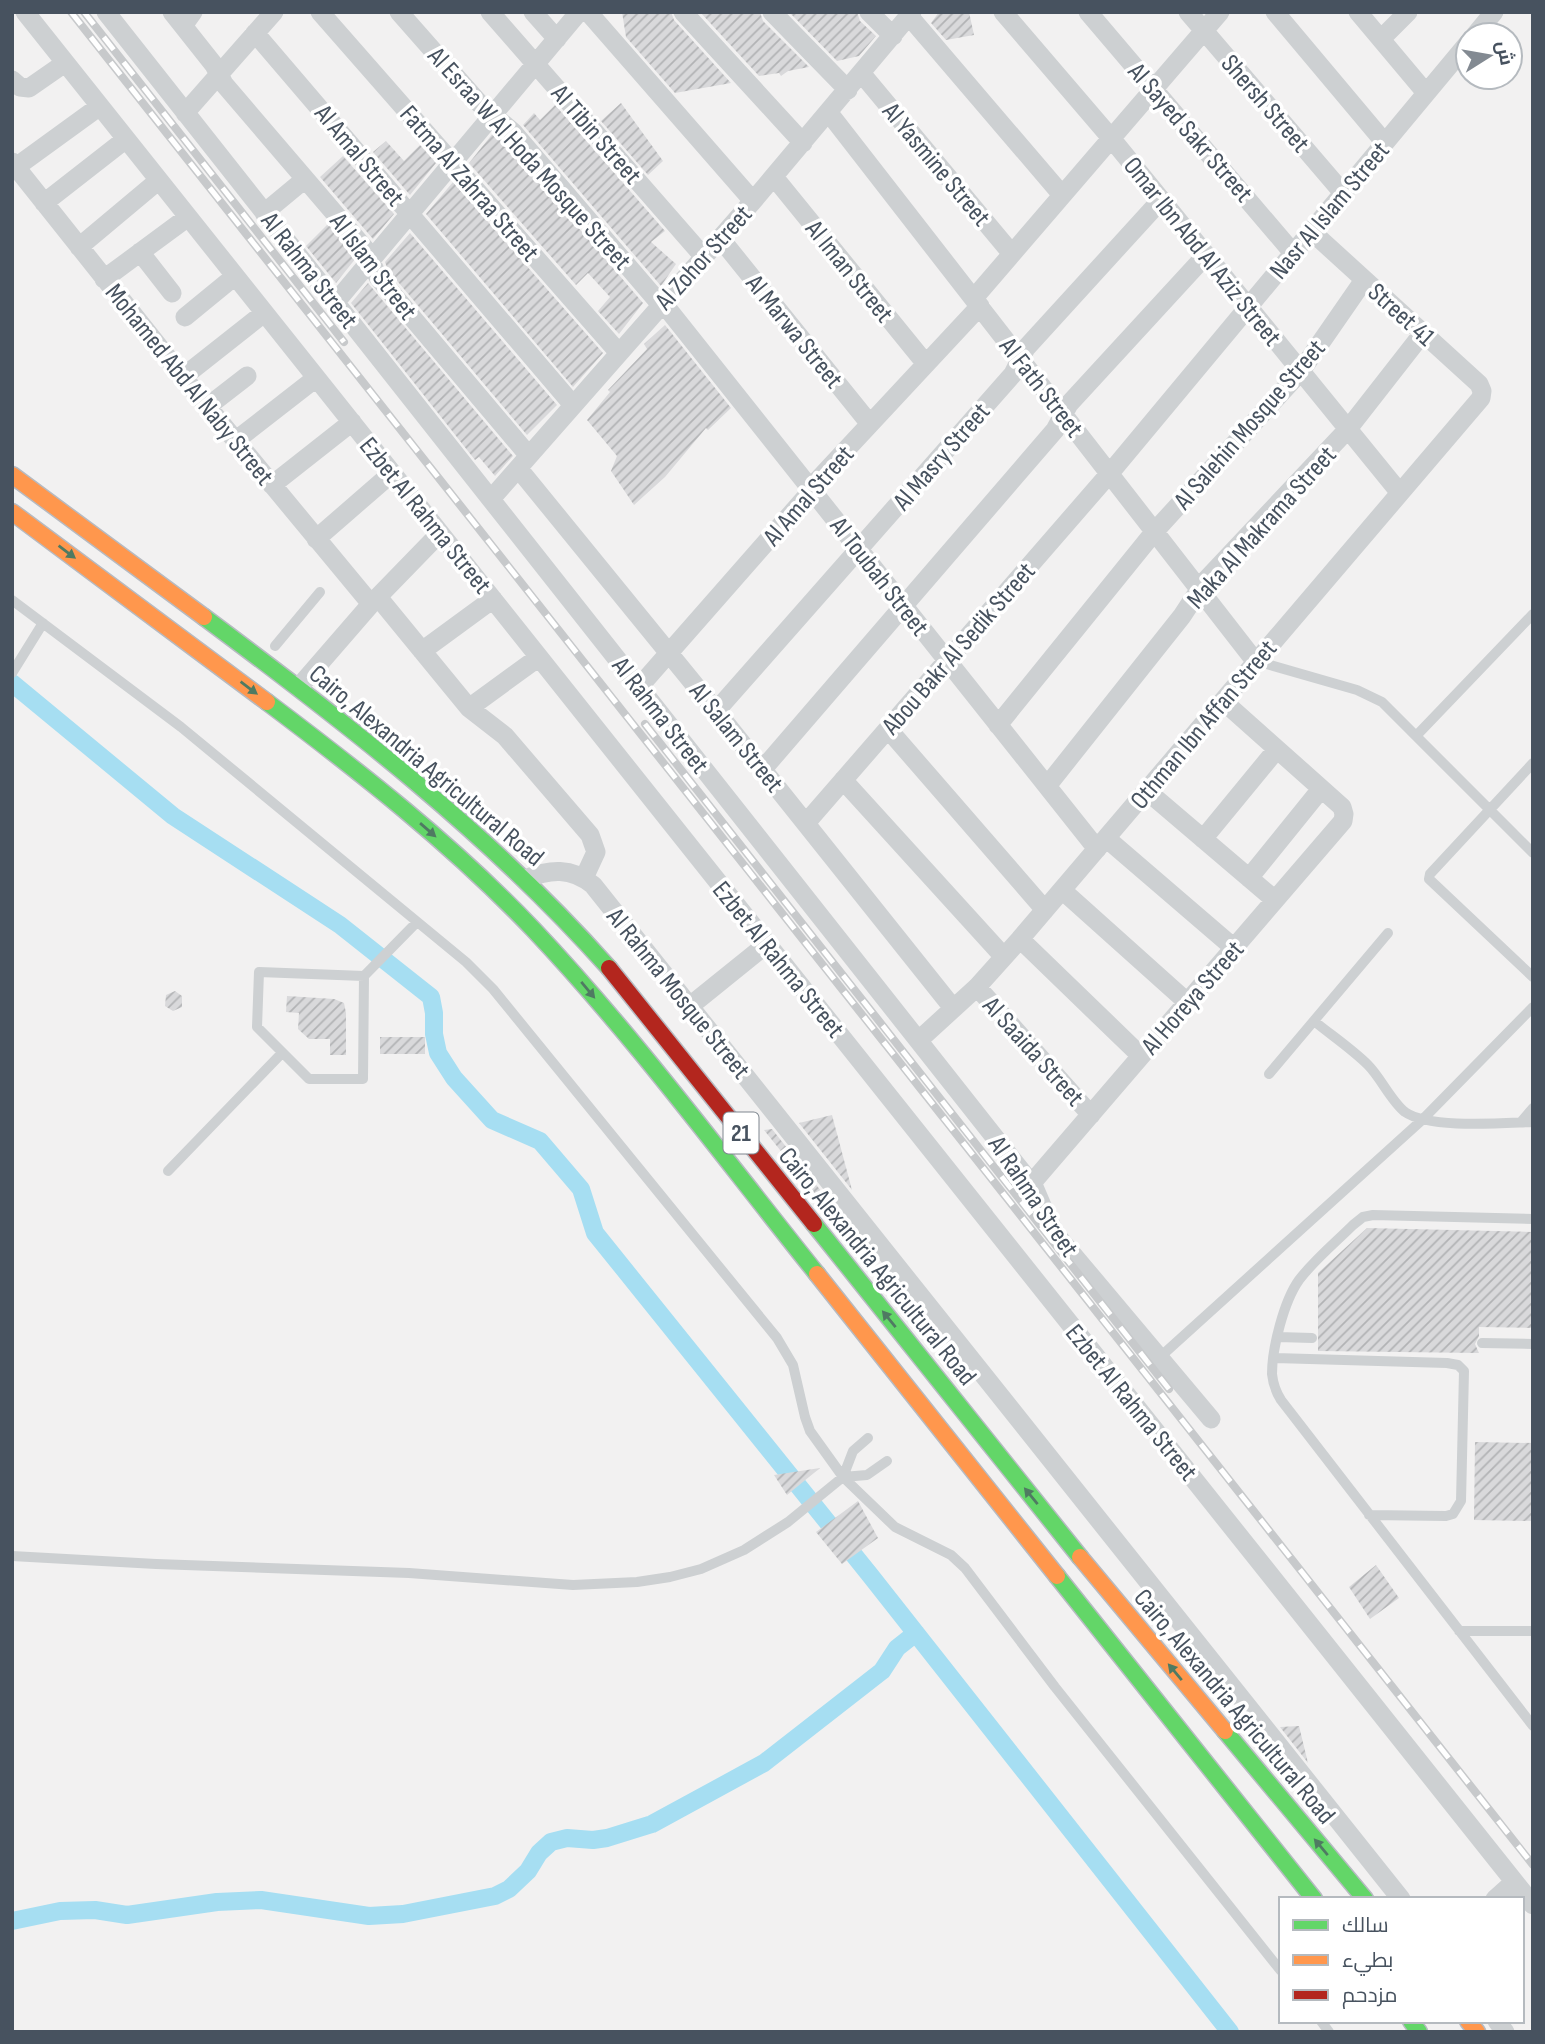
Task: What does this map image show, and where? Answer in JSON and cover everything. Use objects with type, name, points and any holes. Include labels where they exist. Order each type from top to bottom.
[{"type":"highway","name":"Cairo, Alexandria Agricultural Road","points":[[12,475],[299,687],[469,826],[566,920],[613,973],[1102,1586],[1363,1897]]},
{"type":"highway","name":"Cairo, Alexandria Agricultural Road","points":[[12,512],[397,802],[466,863],[532,928],[585,986],[691,1116],[1312,1897]]},
{"type":"street","name":"Ezbet Al Rahma Street","points":[[25,12],[1533,1905]]},
{"type":"street","name":"Al Rahma Street","points":[[106,12],[1031,1184],[1039,1195],[1053,1231],[1211,1419]]},
{"type":"street","points":[[185,113],[274,12]]},
{"type":"street","name":"Fatma Al Zahraa Street","points":[[320,12],[619,353]]},
{"type":"street","name":"Al Esraa W Al Hoda Mosque Street","points":[[399,12],[480,104],[513,132],[662,304]]},
{"type":"street","name":"Al Tibin Street","points":[[490,12],[704,257]]},
{"type":"street","points":[[533,12],[557,39]]},
{"type":"street","points":[[335,303],[579,12]]},
{"type":"street","points":[[588,12],[753,201]]},
{"type":"street","points":[[683,12],[803,143]]},
{"type":"street","points":[[772,12],[848,90]]},
{"type":"street","points":[[869,12],[893,36]]},
{"type":"street","name":"Omar Ibn Abd Al Aziz Street","points":[[1003,12],[1111,138],[1400,493]]},
{"type":"street","name":"Al Sayed Sakr Street","points":[[1088,12],[1293,253]]},
{"type":"street","name":"Shersh Street","points":[[1188,12],[1343,193]]},
{"type":"street","name":"Al Amal Street","points":[[639,687],[811,489],[926,364],[1012,254],[1220,12]]},
{"type":"street","points":[[1275,12],[1385,143]]},
{"type":"street","points":[[1358,12],[1426,93]]},
{"type":"street","points":[[1381,39],[1408,12]]},
{"type":"street","points":[[911,14],[1062,195]]},
{"type":"street","name":"Al Zohor Street","points":[[491,499],[774,177],[911,14]]},
{"type":"street","name":"Al Islam Street","points":[[183,17],[214,65],[218,77],[366,250],[375,274],[523,462]]},
{"type":"street","name":"Al Amal Street","points":[[256,33],[573,405]]},
{"type":"street","name":"Nasr Al Islam Street","points":[[1110,473],[1454,60]]},
{"type":"street","points":[[12,80],[20,87],[29,88],[65,63]]},
{"type":"street","name":"Al Yasmine Street","points":[[862,74],[1012,254]]},
{"type":"street","points":[[14,164],[100,106]]},
{"type":"street","name":"Al Fath Street","points":[[829,113],[1255,661]]},
{"type":"street","points":[[44,203],[126,139]]},
{"type":"street","name":"Mohamed Abd Al Naby Street","points":[[14,164],[235,441],[316,539],[374,601]]},
{"type":"street","name":"Al Iman Street","points":[[774,177],[926,364]]},
{"type":"street","points":[[264,213],[305,179]]},
{"type":"street","points":[[79,247],[159,180]]},
{"type":"street","name":"Al Masry Street","points":[[716,711],[1013,374],[1026,348],[1161,200]]},
{"type":"street","points":[[104,279],[188,217]]},
{"type":"street","name":"Street 41","points":[[1311,231],[1479,384],[1482,394],[1479,401]]},
{"type":"street","name":"Al Marwa Street","points":[[720,239],[870,424]]},
{"type":"street","points":[[141,252],[172,293]]},
{"type":"street","points":[[763,769],[1055,430],[1063,413],[1206,255]]},
{"type":"street","points":[[185,317],[235,276]]},
{"type":"street","name":"Al Salehin Mosque Street","points":[[1155,531],[1301,371],[1364,280]]},
{"type":"street","name":"Al Toubah Street","points":[[662,304],[1047,786],[1101,844],[1234,948]]},
{"type":"street","points":[[183,377],[264,313]]},
{"type":"street","name":"Maka Al Makrama Street","points":[[1047,786],[1182,616],[1199,589],[1348,429],[1423,333]]},
{"type":"street","points":[[207,407],[247,376]]},
{"type":"street","points":[[235,441],[316,378]]},
{"type":"street","name":"Othman Ibn Affan Street","points":[[919,1040],[977,987],[1020,939],[1479,401]]},
{"type":"street","points":[[272,485],[352,422]]},
{"type":"street","name":"Al Salam Street","points":[[523,462],[669,653],[953,1008]]},
{"type":"street","points":[[316,539],[392,473]]},
{"type":"street","name":"Abou Bakr Al Sedik Street","points":[[806,823],[1110,473]]},
{"type":"street","points":[[998,725],[1155,531]]},
{"type":"street","points":[[299,687],[374,601],[440,533]]},
{"type":"street","points":[[422,651],[493,599]]},
{"type":"street","points":[[374,601],[422,651],[469,708],[505,736],[594,840],[596,852],[584,878],[573,873],[551,871],[524,878]]},
{"type":"street","points":[[469,708],[538,657]]},
{"type":"street","points":[[1223,701],[1321,789],[1249,878]]},
{"type":"street","points":[[888,729],[1045,909]]},
{"type":"street","points":[[1203,839],[1277,749]]},
{"type":"street","points":[[844,780],[1004,957]]},
{"type":"street","name":"Al Horeya Street","points":[[1031,1184],[1341,824],[1344,818],[1342,807],[1321,789]]},
{"type":"street","points":[[1147,791],[1275,900]]},
{"type":"street","name":"Al Rahma Mosque Street","points":[[584,878],[593,885],[690,1006],[1399,1897]]},
{"type":"street","points":[[1062,890],[1187,1002]]},
{"type":"street","points":[[1020,939],[1141,1056]]},
{"type":"street","points":[[690,1006],[768,944]]},
{"type":"street","name":"Al Saaida Street","points":[[977,987],[1091,1115]]},
{"type":"street","points":[[1497,1897],[1514,1882]]},
{"type":"lane","points":[[275,646],[320,592]]},
{"type":"lane","points":[[12,600],[181,726],[466,962],[493,989],[778,1338],[793,1365],[810,1431],[843,1477],[895,1527],[939,1548],[965,1568],[1055,1687],[1279,1968]]},
{"type":"lane","points":[[1416,736],[1533,614]]},
{"type":"lane","points":[[13,671],[43,624]]},
{"type":"lane","points":[[1255,661],[1370,695],[1382,702],[1533,853]]},
{"type":"lane","points":[[1533,763],[1488,808],[1430,874],[1429,879],[1533,977]]},
{"type":"lane","points":[[364,976],[363,1079],[309,1079],[257,1027],[259,972],[364,976],[417,922]]},
{"type":"lane","points":[[1269,1074],[1388,933]]},
{"type":"lane","points":[[1159,1358],[1422,1120],[1533,1007]]},
{"type":"lane","points":[[1314,1021],[1368,1066],[1404,1111],[1422,1120],[1533,1122]]},
{"type":"lane","points":[[168,1171],[282,1053]]},
{"type":"lane","points":[[1521,1122],[1533,1108]]},
{"type":"lane","points":[[1533,1219],[1373,1215],[1363,1217],[1299,1280],[1286,1305],[1272,1374],[1280,1400],[1533,1726]]},
{"type":"lane","points":[[1278,1337],[1312,1338]]},
{"type":"lane","points":[[1482,1343],[1533,1344]]},
{"type":"lane","points":[[1275,1358],[1447,1363],[1458,1365],[1464,1371],[1461,1501],[1457,1510],[1446,1516],[1369,1515]]},
{"type":"lane","points":[[12,1556],[409,1573],[585,1585],[637,1582],[701,1569],[744,1550],[788,1522],[843,1477],[853,1451],[868,1438]]},
{"type":"lane","points":[[843,1477],[867,1475],[887,1461]]},
{"type":"lane","points":[[1459,1631],[1533,1631]]},
{"type":"building","points":[[622,12],[671,12],[674,20],[731,83],[675,93],[626,37]]},
{"type":"building","points":[[700,12],[760,12],[763,21],[809,67],[788,71],[781,76],[779,73],[759,76]]},
{"type":"building","points":[[789,12],[857,12],[860,21],[876,36],[859,56],[837,61]]},
{"type":"building","points":[[939,12],[969,12],[974,35],[946,40],[931,23]]},
{"type":"building","points":[[621,103],[663,161],[648,175],[601,121]]},
{"type":"building","points":[[555,105],[665,231],[651,242],[676,264],[661,286],[523,125],[534,113],[540,120]]},
{"type":"building","points":[[494,132],[643,303],[619,334],[598,311],[610,297],[588,273],[576,285],[469,163]]},
{"type":"building","points":[[386,141],[404,161],[420,145],[436,163],[410,195],[373,152]]},
{"type":"building","points":[[343,156],[394,214],[373,239],[320,177]]},
{"type":"building","points":[[453,182],[603,353],[573,387],[426,214]]},
{"type":"building","points":[[328,224],[356,258],[336,283],[306,246]]},
{"type":"building","points":[[410,233],[557,405],[527,435],[388,270],[385,262]]},
{"type":"building","points":[[368,283],[513,456],[495,476],[479,457],[475,460],[351,303]]},
{"type":"building","points":[[665,325],[731,408],[708,430],[706,428],[665,477],[634,505],[611,471],[617,456],[587,420],[610,392],[608,390],[647,349],[644,344]]},
{"type":"building","points":[[175,991],[182,996],[182,1007],[173,1011],[165,1006],[166,995]]},
{"type":"building","points":[[287,996],[334,999],[344,1003],[346,1055],[330,1055],[330,1039],[309,1039],[298,1029],[299,1013],[286,1012]]},
{"type":"building","points":[[380,1037],[425,1037],[425,1054],[380,1054]]},
{"type":"building","points":[[832,1115],[852,1190],[799,1123]]},
{"type":"building","points":[[772,1129],[859,1239],[860,1250],[764,1130]]},
{"type":"building","points":[[1367,1228],[1533,1232],[1533,1328],[1479,1327],[1475,1344],[1479,1353],[1318,1351],[1318,1273]]},
{"type":"building","points":[[1475,1442],[1533,1443],[1533,1521],[1474,1520]]},
{"type":"building","points":[[820,1468],[787,1495],[774,1475]]},
{"type":"building","points":[[858,1501],[878,1538],[842,1564],[816,1532]]},
{"type":"building","points":[[1376,1565],[1399,1598],[1370,1619],[1349,1587]]},
{"type":"building","points":[[1299,1726],[1308,1763],[1280,1727]]},
{"type":"waterway","points":[[12,683],[173,816],[340,925],[431,997],[438,1053],[454,1078],[492,1120],[540,1141],[581,1189],[595,1233],[870,1575],[1230,2032]]},
{"type":"waterway","points":[[12,1921],[60,1911],[95,1910],[127,1915],[217,1902],[261,1900],[369,1916],[403,1914],[495,1896],[509,1889],[528,1871],[539,1853],[551,1842],[567,1838],[607,1838],[652,1824],[764,1763],[882,1671],[897,1648],[916,1633]]},
{"type":"railway","points":[[71,12],[1533,1865]]},
{"type":"railway","points":[[84,12],[344,342]]},
{"type":"railway","points":[[645,724],[1169,1389]]},
{"type":"traffic: fast","points":[[204,617],[364,740],[467,826],[516,872],[609,968]]},
{"type":"traffic: fast","points":[[267,702],[438,838],[533,929],[643,1055],[817,1274]]},
{"type":"traffic: fast","points":[[814,1224],[1080,1557]]},
{"type":"traffic: fast","points":[[1057,1576],[1312,1897]]},
{"type":"traffic: fast","points":[[1225,1731],[1363,1897]]},
{"type":"traffic: fast","points":[[1412,2023],[1419,2032]]},
{"type":"traffic: slow","points":[[12,475],[204,617]]},
{"type":"traffic: slow","points":[[12,512],[267,702]]},
{"type":"traffic: slow","points":[[817,1274],[1057,1576]]},
{"type":"traffic: slow","points":[[1080,1557],[1225,1731]]},
{"type":"traffic: slow","points":[[1470,2023],[1477,2032]]},
{"type":"traffic: jam","points":[[609,968],[814,1224]]}]
